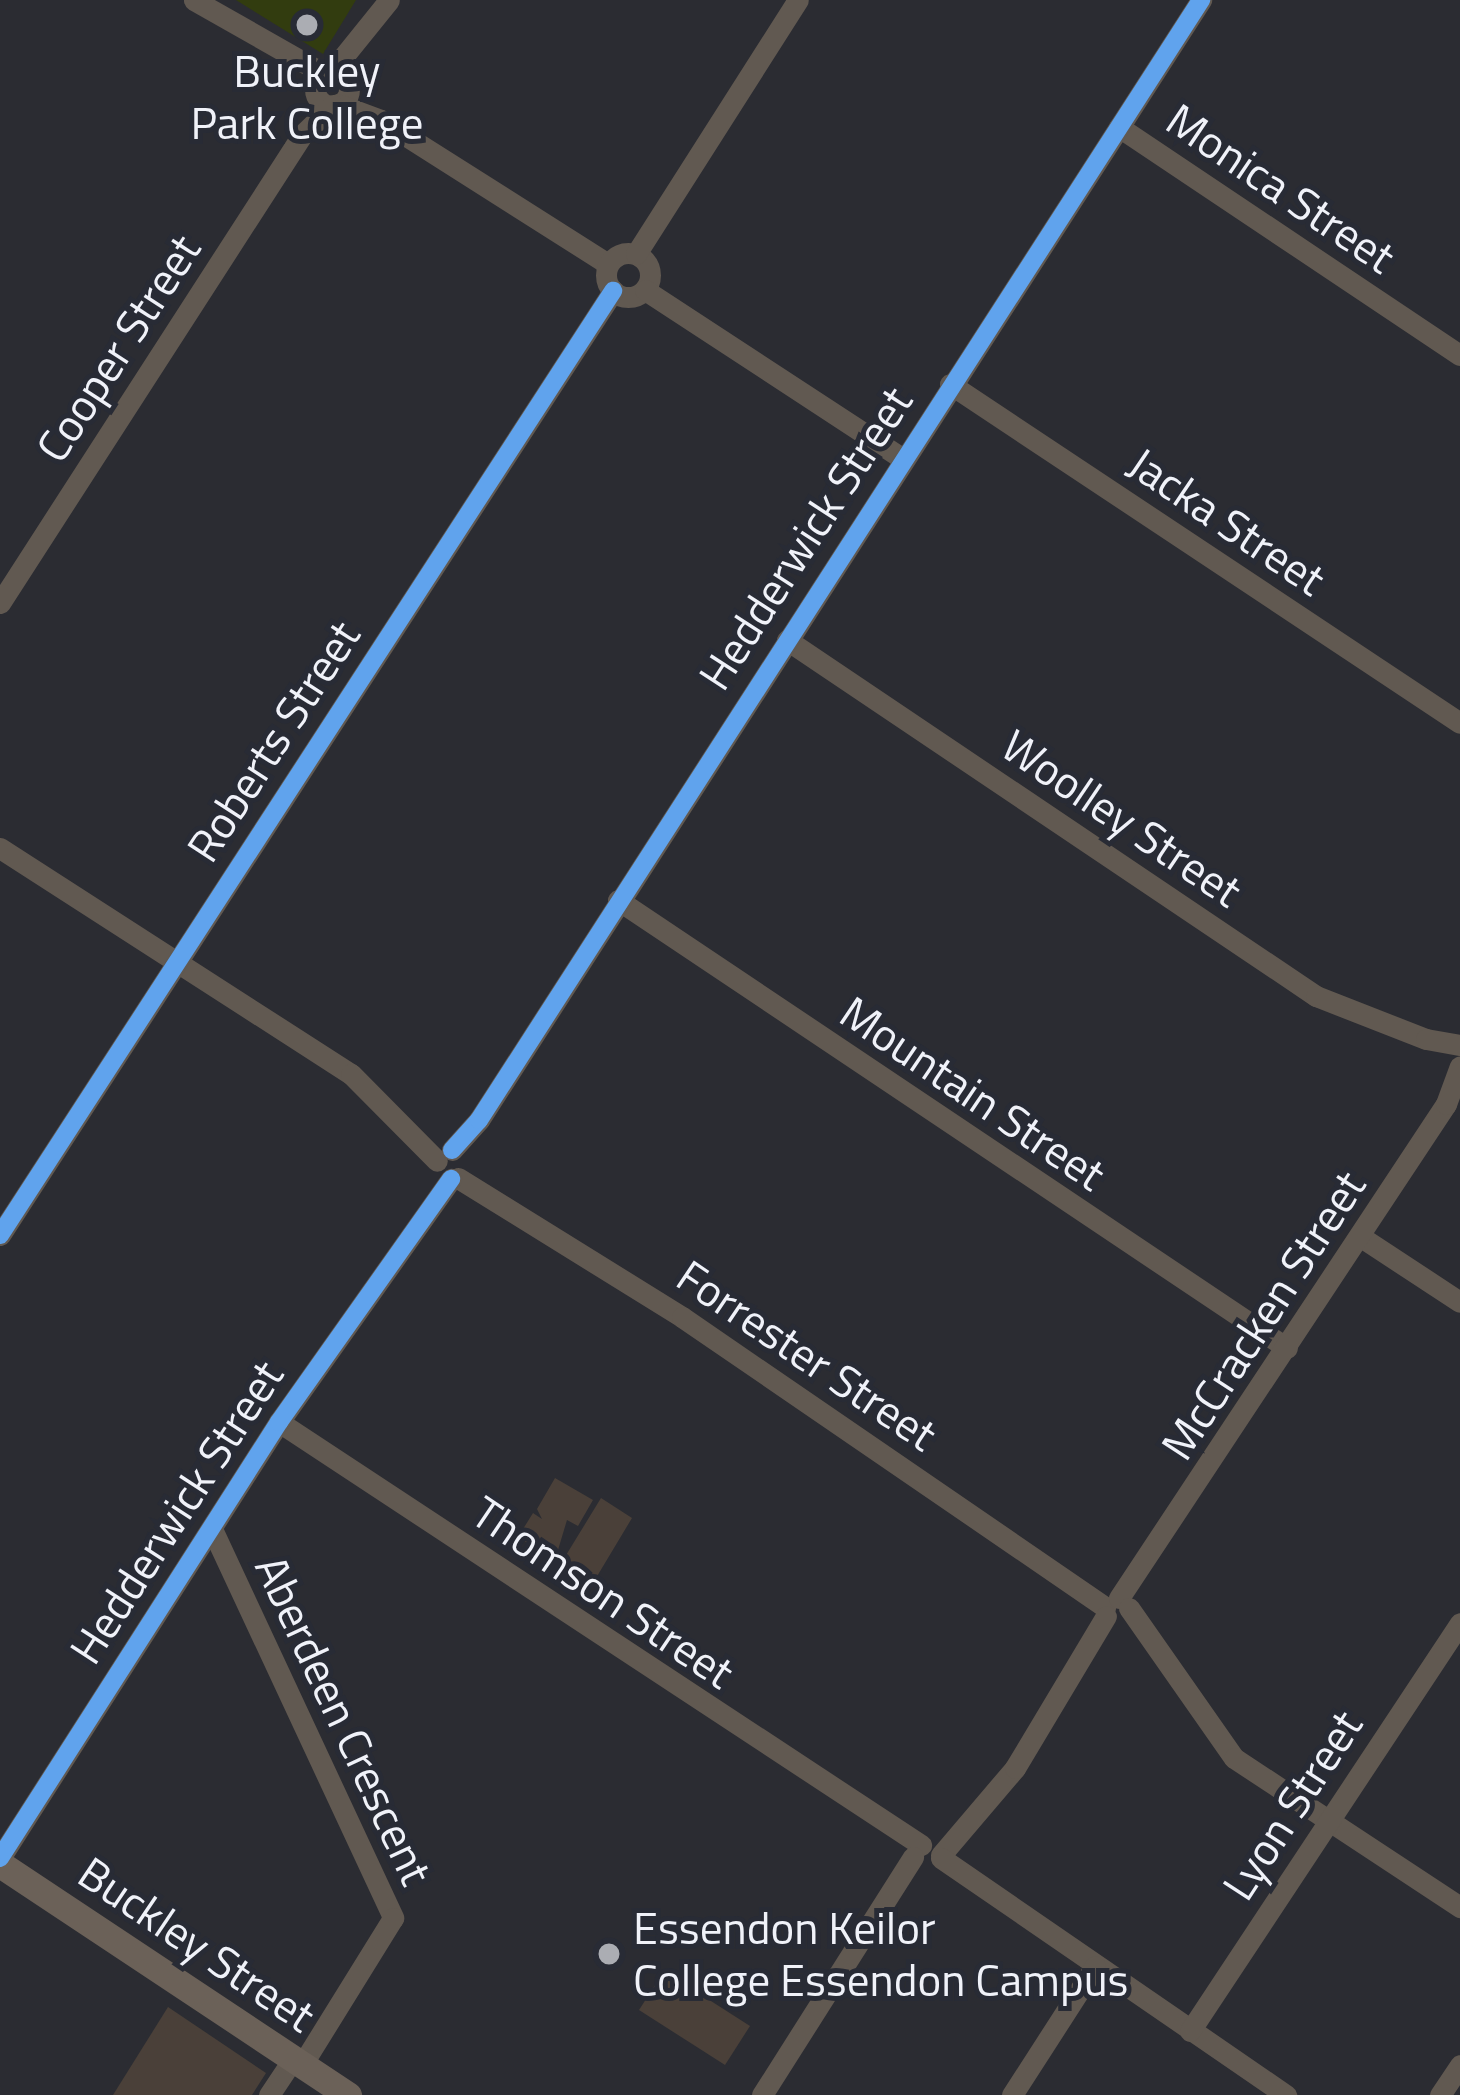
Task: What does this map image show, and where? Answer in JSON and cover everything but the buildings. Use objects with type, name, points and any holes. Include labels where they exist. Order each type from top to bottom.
[{"type":"main road","name":"Buckley Street","points":[[0,1861],[348,2095]]},
{"type":"street","points":[[194,0],[608,264],[613,291],[626,298],[645,290]]},
{"type":"street","name":"Cooper Street","points":[[0,603],[389,0]]},
{"type":"street","points":[[608,264],[636,254],[798,0]]},
{"type":"street","name":"Hedderwick Street","points":[[0,1861],[279,1422],[452,1164],[902,458],[1201,0]]},
{"type":"street","name":"Monica Street","points":[[1119,127],[1460,355]]},
{"type":"street","points":[[636,254],[650,270],[645,290]]},
{"type":"street","points":[[645,290],[902,458]]},
{"type":"street","name":"Roberts Street","points":[[0,1235],[613,291]]},
{"type":"street","name":"Jacka Street","points":[[950,384],[1460,724]]},
{"type":"street","name":"Woolley Street","points":[[787,640],[1316,996],[1426,1039],[1460,1045]]},
{"type":"street","name":"Forrester Street","points":[[0,848],[337,1064],[492,1195],[1117,1609],[1149,1639],[1223,1748],[1460,1907]]},
{"type":"street","name":"Mountain Street","points":[[618,900],[1287,1348]]},
{"type":"street","name":"Woolley Street","points":[[1426,1039],[1460,1062]]},
{"type":"street","name":"McCracken Street","points":[[762,2095],[894,1890],[974,1818],[1091,1648],[1453,1098],[1460,1062]]},
{"type":"street","points":[[1361,1237],[1460,1302]]},
{"type":"street","name":"Thomson Street","points":[[279,1422],[1286,2095]]},
{"type":"street","name":"Aberdeen Crescent","points":[[212,1529],[393,1918],[298,2062]]},
{"type":"street","name":"Lyon Street","points":[[1190,2031],[1460,1623]]},
{"type":"street","points":[[1012,2095],[1095,1966]]},
{"type":"street","points":[[269,2095],[298,2062]]},
{"type":"street","points":[[1440,2095],[1460,2065]]},
{"type":"green space","name":"Buckley Park College","points":[[236,0],[356,0],[323,54]]},
{"type":"cycle path","points":[[452,1150],[479,1120],[1201,0]]},
{"type":"cycle path","points":[[0,1235],[613,291]]},
{"type":"cycle path","points":[[0,1858],[279,1422],[451,1179]]},
{"type":"place","name":"Buckley Park College","points":[[307,25]]},
{"type":"place","name":"Essendon Keilor College Essendon Campus","points":[[609,1954]]}]
